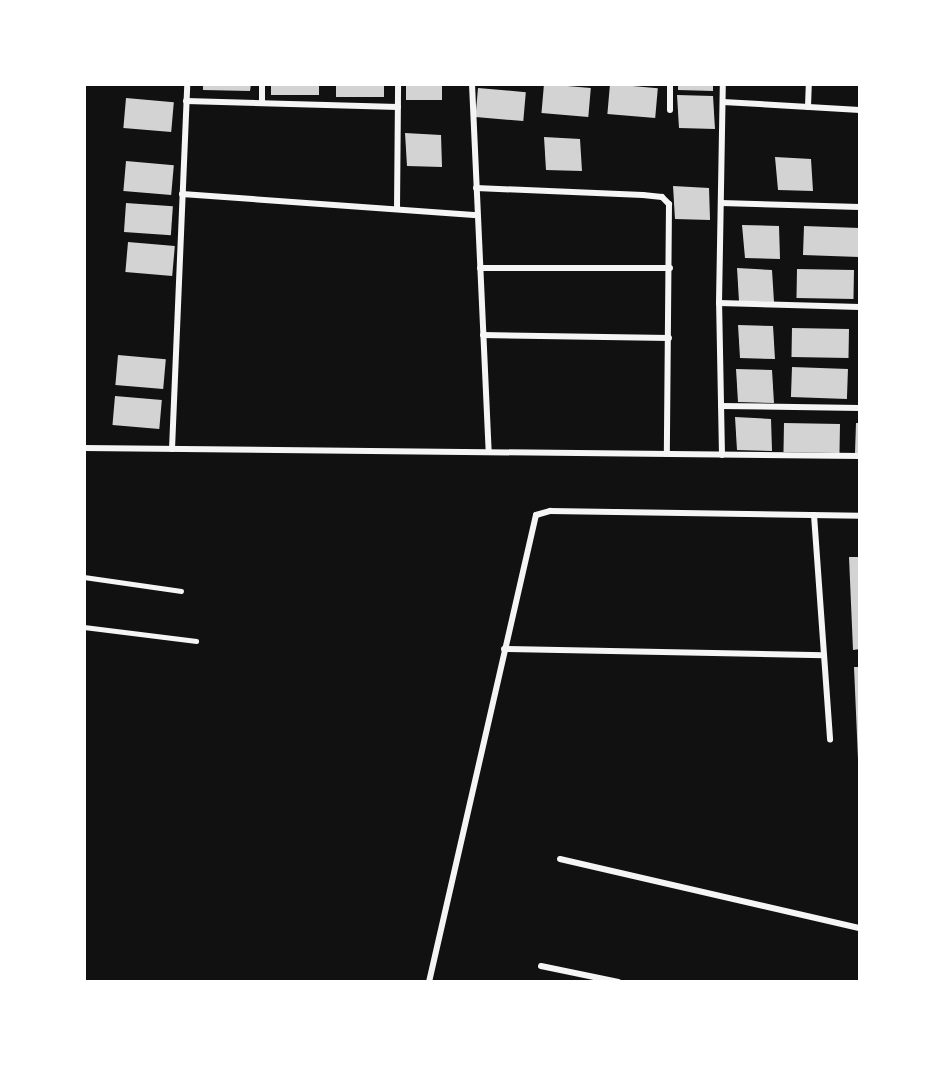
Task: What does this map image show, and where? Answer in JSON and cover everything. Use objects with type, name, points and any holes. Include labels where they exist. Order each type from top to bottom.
[{"type":"street","points":[[172,449],[187,84]]},
{"type":"street","points":[[262,84],[262,103]]},
{"type":"street","points":[[397,209],[398,84]]},
{"type":"street","points":[[472,84],[489,452]]},
{"type":"street","points":[[670,84],[670,110]]},
{"type":"street","points":[[722,455],[719,303],[723,84]]},
{"type":"street","points":[[808,107],[809,84]]},
{"type":"street","points":[[186,101],[398,107]]},
{"type":"street","points":[[723,102],[860,110]]},
{"type":"street","points":[[476,188],[662,197],[669,204],[671,218],[667,454]]},
{"type":"street","points":[[182,194],[477,215]]},
{"type":"street","points":[[721,203],[860,207]]},
{"type":"street","points":[[480,268],[670,268]]},
{"type":"street","points":[[719,303],[860,307]]},
{"type":"street","points":[[483,335],[669,338]]},
{"type":"street","points":[[721,406],[860,408]]},
{"type":"street","points":[[84,448],[860,456]]},
{"type":"street","points":[[429,982],[536,515],[550,511],[860,516]]},
{"type":"street","points":[[814,515],[830,739]]},
{"type":"street","points":[[504,649],[824,655]]},
{"type":"street","points":[[560,859],[860,928]]},
{"type":"street","points":[[541,966],[618,982]]},
{"type":"lane","points":[[84,577],[181,591]]},
{"type":"lane","points":[[84,627],[196,641]]},
{"type":"building","points":[[203,84],[251,84],[250,91],[203,90]]},
{"type":"building","points":[[271,84],[319,84],[319,95],[271,95]]},
{"type":"building","points":[[336,84],[384,84],[384,97],[336,97]]},
{"type":"building","points":[[406,84],[442,84],[442,100],[406,100]]},
{"type":"building","points":[[544,84],[591,88],[588,117],[541,113]]},
{"type":"building","points":[[610,84],[658,88],[655,118],[607,114]]},
{"type":"building","points":[[678,84],[713,84],[713,91],[678,90]]},
{"type":"building","points":[[478,88],[526,92],[523,121],[475,117]]},
{"type":"building","points":[[677,95],[713,96],[715,129],[679,128]]},
{"type":"building","points":[[126,98],[174,102],[171,132],[123,128]]},
{"type":"building","points":[[405,133],[441,135],[442,167],[407,166]]},
{"type":"building","points":[[544,137],[580,139],[582,171],[546,170]]},
{"type":"building","points":[[775,157],[811,159],[813,191],[778,190]]},
{"type":"building","points":[[126,161],[174,165],[171,195],[123,191]]},
{"type":"building","points":[[673,186],[709,188],[710,220],[675,219]]},
{"type":"building","points":[[126,203],[173,206],[171,235],[124,232]]},
{"type":"building","points":[[742,225],[779,226],[780,259],[745,258]]},
{"type":"building","points":[[804,226],[860,228],[859,257],[803,255]]},
{"type":"building","points":[[128,242],[175,246],[172,276],[125,272]]},
{"type":"building","points":[[737,268],[772,270],[774,302],[739,301]]},
{"type":"building","points":[[797,269],[854,270],[853,299],[796,298]]},
{"type":"building","points":[[738,325],[773,326],[775,359],[740,358]]},
{"type":"building","points":[[792,328],[849,329],[848,358],[791,357]]},
{"type":"building","points":[[118,355],[166,359],[163,389],[115,385]]},
{"type":"building","points":[[792,367],[848,369],[847,399],[791,397]]},
{"type":"building","points":[[736,369],[772,370],[774,403],[738,402]]},
{"type":"building","points":[[115,396],[162,400],[159,429],[112,425]]},
{"type":"building","points":[[735,417],[771,419],[772,451],[737,450]]},
{"type":"building","points":[[784,423],[840,424],[839,453],[783,452]]},
{"type":"building","points":[[856,423],[860,423],[860,453],[855,453]]},
{"type":"building","points":[[849,557],[860,557],[860,649],[853,650]]},
{"type":"building","points":[[854,667],[860,667],[860,759],[858,759]]}]
